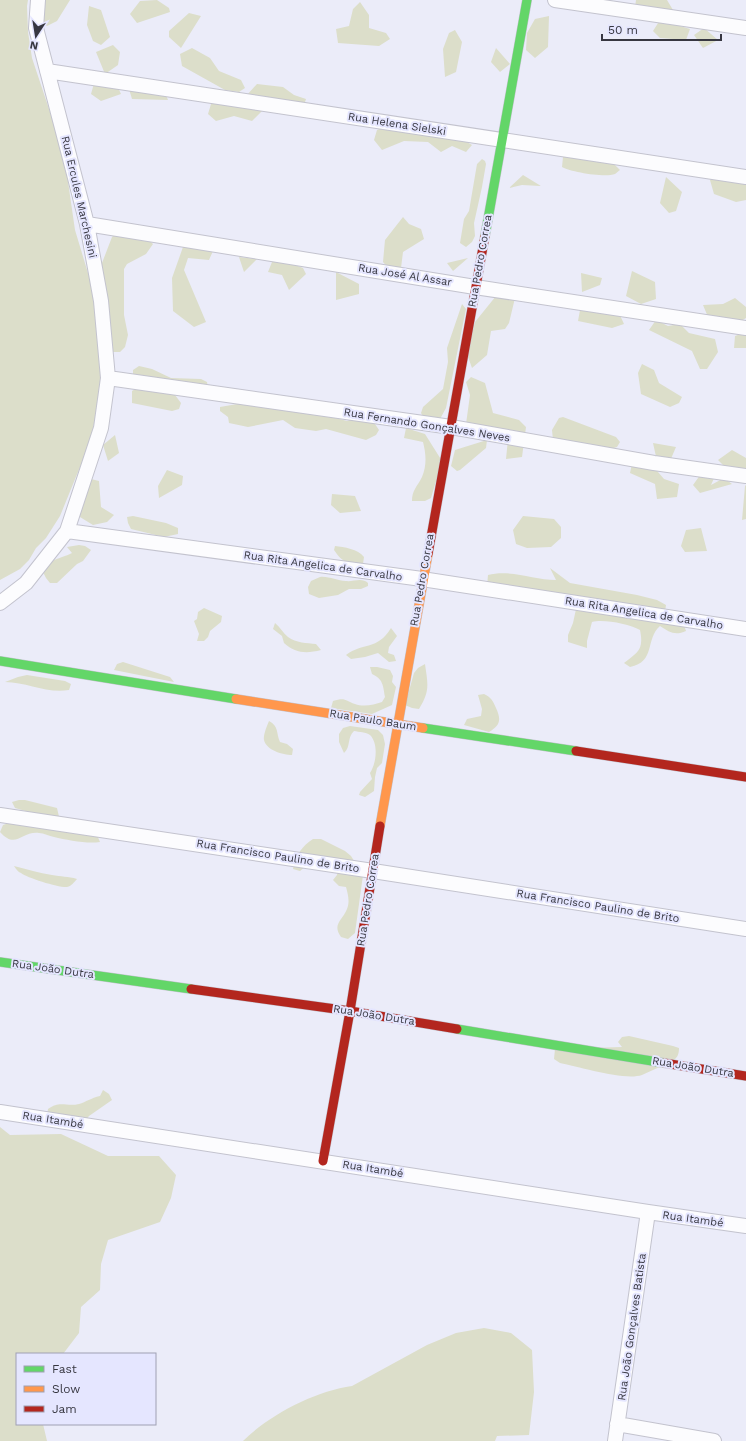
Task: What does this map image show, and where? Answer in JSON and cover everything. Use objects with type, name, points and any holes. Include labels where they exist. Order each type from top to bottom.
[{"type":"street","name":"Rua Ercules Marchesini","points":[[0,604],[26,583],[67,531],[101,428],[108,378],[101,301],[88,224],[36,28],[38,0]]},
{"type":"street","name":"Rua Pedro Correa","points":[[323,1161],[350,1011],[396,724],[451,427],[527,0]]},
{"type":"street","points":[[555,0],[746,28]]},
{"type":"street","name":"Rua Helena Sielski","points":[[47,70],[746,177]]},
{"type":"street","name":"Rua José Al Assar","points":[[88,224],[476,287],[746,328]]},
{"type":"street","name":"Rua Fernando Gonçalves Neves","points":[[108,378],[451,427],[654,463],[746,476]]},
{"type":"street","name":"Rua Rita Angelica de Carvalho","points":[[67,531],[422,579],[746,629]]},
{"type":"street","name":"Rua Paulo Baum","points":[[0,661],[396,724],[746,777]]},
{"type":"street","name":"Rua Francisco Paulino de Brito","points":[[0,815],[373,870],[746,929]]},
{"type":"street","name":"Rua João Dutra","points":[[0,962],[350,1011],[746,1076]]},
{"type":"street","name":"Rua Itambé","points":[[0,1112],[746,1226]]},
{"type":"street","name":"Rua João Gonçalves Batista","points":[[615,1441],[648,1212]]},
{"type":"street","points":[[617,1424],[714,1441]]},
{"type":"green space","points":[[0,0],[28,0],[28,32],[32,58],[64,154],[75,230],[97,303],[101,394],[89,445],[60,516],[46,538],[36,548],[29,560],[20,569],[0,580]]},
{"type":"green space","points":[[42,0],[70,0],[57,21],[47,26],[39,20]]},
{"type":"green space","points":[[157,0],[169,8],[170,12],[137,23],[130,14],[140,1]]},
{"type":"green space","points":[[636,0],[667,0],[673,10],[664,12],[635,7]]},
{"type":"green space","points":[[360,2],[369,15],[369,28],[386,33],[390,39],[379,46],[338,43],[336,29],[349,26],[353,9]]},
{"type":"green space","points":[[89,6],[101,10],[110,37],[101,45],[93,41],[87,25]]},
{"type":"green space","points":[[189,13],[201,16],[181,48],[169,37],[169,31]]},
{"type":"green space","points":[[549,16],[548,47],[535,58],[526,50],[527,33],[535,19]]},
{"type":"green space","points":[[660,20],[690,29],[686,40],[660,38],[653,31]]},
{"type":"green space","points":[[704,28],[718,40],[703,48],[694,35]]},
{"type":"green space","points":[[455,30],[462,42],[456,72],[445,77],[443,49],[449,33]]},
{"type":"green space","points":[[113,45],[120,52],[118,65],[105,74],[96,52]]},
{"type":"green space","points":[[192,48],[210,58],[219,71],[241,80],[245,88],[239,92],[225,90],[182,66],[180,54]]},
{"type":"green space","points":[[496,48],[510,64],[500,72],[491,62]]},
{"type":"green space","points":[[95,80],[115,81],[121,94],[101,101],[91,94]]},
{"type":"green space","points":[[257,84],[283,87],[294,95],[306,99],[304,105],[246,96]]},
{"type":"green space","points":[[129,89],[164,90],[168,100],[132,99]]},
{"type":"green space","points":[[223,99],[263,110],[252,121],[234,116],[216,121],[208,114],[211,104]]},
{"type":"green space","points":[[387,126],[411,134],[460,138],[472,145],[466,152],[452,146],[441,152],[428,142],[404,141],[382,150],[374,140],[377,130]]},
{"type":"green space","points":[[575,153],[608,158],[620,170],[615,174],[596,175],[562,167],[563,157]]},
{"type":"green space","points":[[482,159],[486,164],[474,223],[475,236],[472,242],[466,247],[460,243],[464,219],[469,211],[477,164]]},
{"type":"green space","points":[[523,175],[541,186],[522,185],[509,188]]},
{"type":"green space","points":[[716,176],[746,181],[746,200],[736,202],[714,194],[710,180]]},
{"type":"green space","points":[[666,177],[682,192],[676,211],[669,213],[660,203]]},
{"type":"green space","points":[[403,217],[409,224],[421,229],[424,239],[403,252],[401,268],[389,269],[383,262],[385,240]]},
{"type":"green space","points":[[116,233],[144,235],[153,244],[146,254],[127,264],[124,269],[124,315],[128,335],[125,347],[120,352],[113,352],[101,277],[102,263],[112,237]]},
{"type":"green space","points":[[188,243],[213,251],[209,260],[188,258],[184,270],[206,322],[194,327],[173,311],[172,278],[183,247]]},
{"type":"green space","points":[[239,257],[257,259],[244,272]]},
{"type":"green space","points":[[274,257],[303,268],[306,274],[289,290],[282,275],[268,272]]},
{"type":"green space","points":[[468,258],[453,271],[447,263]]},
{"type":"green space","points":[[632,271],[655,282],[656,299],[641,304],[626,296]]},
{"type":"green space","points":[[336,272],[359,284],[359,294],[336,300]]},
{"type":"green space","points":[[581,273],[602,278],[600,285],[582,292]]},
{"type":"green space","points":[[496,296],[515,298],[509,323],[505,329],[491,331],[487,355],[472,368],[467,354],[475,322]]},
{"type":"green space","points":[[735,298],[746,307],[746,318],[736,324],[708,317],[703,305],[723,304]]},
{"type":"green space","points":[[462,304],[466,309],[446,408],[440,419],[426,422],[421,413],[423,407],[443,389],[448,362],[447,348]]},
{"type":"green space","points":[[586,308],[619,313],[624,324],[612,328],[578,321],[580,310]]},
{"type":"green space","points":[[656,320],[668,326],[680,324],[689,333],[715,339],[718,352],[707,369],[700,369],[692,351],[649,330]]},
{"type":"green space","points":[[746,332],[746,348],[734,348],[735,336]]},
{"type":"green space","points":[[642,364],[654,370],[659,383],[682,397],[679,403],[670,407],[641,394],[638,373]]},
{"type":"green space","points":[[139,366],[152,369],[171,378],[201,379],[207,382],[208,388],[133,377],[133,370]]},
{"type":"green space","points":[[471,377],[485,383],[493,413],[519,420],[526,427],[522,457],[506,459],[508,439],[466,424],[470,395],[466,382]]},
{"type":"green space","points":[[137,388],[175,395],[181,403],[179,409],[172,411],[132,403],[132,391]]},
{"type":"green space","points":[[243,403],[256,407],[268,404],[300,413],[317,413],[347,421],[362,416],[371,418],[379,430],[376,435],[366,440],[326,429],[316,431],[295,428],[283,420],[248,427],[229,423],[228,417],[220,411],[220,407]]},
{"type":"green space","points":[[563,417],[616,437],[620,442],[617,447],[607,450],[553,440],[552,430],[559,418]]},
{"type":"green space","points":[[406,428],[425,434],[442,461],[431,498],[425,501],[412,501],[414,491],[425,468],[423,442],[404,438]]},
{"type":"green space","points":[[115,435],[119,453],[108,461],[103,445]]},
{"type":"green space","points":[[487,440],[486,448],[460,470],[457,471],[451,466],[455,450]]},
{"type":"green space","points":[[653,443],[676,447],[670,461],[657,461]]},
{"type":"green space","points":[[732,450],[746,458],[746,471],[726,468],[718,460]]},
{"type":"green space","points":[[632,464],[652,465],[664,479],[679,484],[677,497],[657,499],[655,484],[630,473]]},
{"type":"green space","points":[[167,470],[183,476],[182,485],[159,498],[158,486]]},
{"type":"green space","points":[[703,471],[715,476],[711,485],[724,478],[732,484],[700,493],[693,485]]},
{"type":"green space","points":[[83,477],[99,481],[101,507],[114,515],[107,522],[93,525],[75,514],[72,507],[75,485]]},
{"type":"green space","points":[[746,485],[746,519],[742,520],[745,486]]},
{"type":"green space","points":[[332,494],[355,496],[361,511],[340,513],[331,505]]},
{"type":"green space","points":[[133,516],[166,523],[178,528],[178,534],[164,537],[131,529],[127,517]]},
{"type":"green space","points":[[523,516],[554,519],[561,527],[561,538],[551,547],[527,548],[516,544],[513,530]]},
{"type":"green space","points":[[701,528],[707,551],[685,552],[681,546],[686,530]]},
{"type":"green space","points":[[79,545],[85,546],[91,550],[83,561],[77,564],[57,583],[50,583],[43,572],[46,567],[52,561],[72,553],[67,547]]},
{"type":"green space","points":[[335,546],[355,550],[364,557],[363,564],[352,564],[345,561],[334,550]]},
{"type":"green space","points":[[550,568],[570,583],[657,600],[666,605],[665,612],[684,625],[686,631],[672,633],[660,626],[655,631],[644,660],[630,667],[624,663],[639,650],[641,642],[640,630],[616,623],[603,621],[592,622],[587,641],[587,648],[568,642],[568,635],[573,623],[578,600],[487,586],[488,575],[496,573],[556,580]]},
{"type":"green space","points":[[320,577],[343,581],[363,580],[368,583],[368,586],[361,589],[349,589],[338,595],[319,598],[309,594],[308,587],[311,581]]},
{"type":"green space","points":[[204,608],[222,616],[221,622],[210,631],[208,637],[204,641],[197,641],[199,634],[194,621],[197,619],[198,612]]},
{"type":"green space","points":[[275,623],[291,639],[316,644],[321,650],[301,652],[292,649],[284,643],[282,636],[273,629]]},
{"type":"green space","points":[[391,628],[397,636],[389,647],[388,653],[394,655],[396,661],[389,662],[378,653],[351,659],[346,655],[352,651],[380,640]]},
{"type":"green space","points":[[123,662],[170,677],[174,682],[114,670],[117,664]]},
{"type":"green space","points":[[425,664],[427,692],[419,709],[412,708],[405,705],[414,673],[418,668]]},
{"type":"green space","points":[[370,667],[390,670],[393,676],[392,682],[396,687],[392,705],[372,714],[331,708],[333,701],[341,699],[361,705],[372,705],[382,702],[385,697],[383,686],[380,680],[372,674]]},
{"type":"green space","points":[[27,675],[65,681],[71,684],[69,690],[61,691],[5,682]]},
{"type":"green space","points":[[484,694],[493,701],[498,712],[499,719],[496,727],[489,732],[464,725],[467,719],[481,716],[482,709],[478,695]]},
{"type":"green space","points":[[269,721],[276,727],[280,742],[287,744],[293,749],[292,755],[275,751],[265,744],[265,730]]},
{"type":"green space","points":[[350,726],[378,730],[383,735],[385,744],[382,763],[377,768],[374,791],[365,797],[359,795],[372,779],[370,773],[374,765],[376,754],[375,743],[370,735],[354,731],[350,736],[348,748],[344,753],[339,742],[339,734],[343,728]]},
{"type":"green space","points":[[25,800],[57,808],[60,821],[97,835],[100,842],[77,841],[52,837],[43,833],[33,833],[15,840],[6,837],[0,832],[3,825],[43,816],[15,808],[12,802]]},
{"type":"green space","points":[[313,839],[321,839],[345,851],[351,856],[363,875],[355,933],[348,939],[341,937],[337,929],[347,909],[349,901],[346,887],[339,886],[333,880],[337,875],[338,868],[306,866],[300,871],[293,869],[295,860],[300,852]]},
{"type":"green space","points":[[14,866],[55,876],[77,879],[72,885],[67,887],[58,886],[24,875]]},
{"type":"green space","points":[[629,1036],[679,1048],[678,1055],[675,1059],[664,1065],[642,1075],[634,1076],[602,1073],[560,1063],[554,1059],[555,1049],[622,1047],[618,1042],[622,1037]]},
{"type":"green space","points":[[103,1090],[109,1094],[112,1100],[89,1116],[85,1121],[47,1116],[48,1109],[52,1106],[60,1104],[79,1104],[100,1096]]},
{"type":"green space","points":[[0,1127],[10,1135],[61,1134],[108,1156],[159,1156],[176,1175],[171,1198],[160,1222],[108,1240],[101,1264],[100,1290],[81,1307],[79,1333],[64,1353],[16,1353],[16,1425],[43,1425],[47,1441],[0,1441]]},
{"type":"green space","points":[[484,1328],[511,1333],[532,1350],[534,1392],[529,1435],[497,1436],[495,1441],[243,1441],[266,1422],[293,1406],[323,1393],[352,1386],[427,1345],[456,1333]]},
{"type":"traffic: fast","points":[[485,236],[527,0]]},
{"type":"traffic: fast","points":[[0,661],[236,699]]},
{"type":"traffic: fast","points":[[423,728],[576,751]]},
{"type":"traffic: fast","points":[[0,962],[191,989]]},
{"type":"traffic: fast","points":[[457,1029],[664,1063]]},
{"type":"traffic: slow","points":[[380,826],[428,554]]},
{"type":"traffic: slow","points":[[236,699],[423,728]]},
{"type":"traffic: jam","points":[[428,554],[485,236]]},
{"type":"traffic: jam","points":[[576,751],[746,777]]},
{"type":"traffic: jam","points":[[323,1161],[350,1011],[380,826]]},
{"type":"traffic: jam","points":[[191,989],[350,1011],[457,1029]]},
{"type":"traffic: jam","points":[[664,1063],[746,1076]]}]
